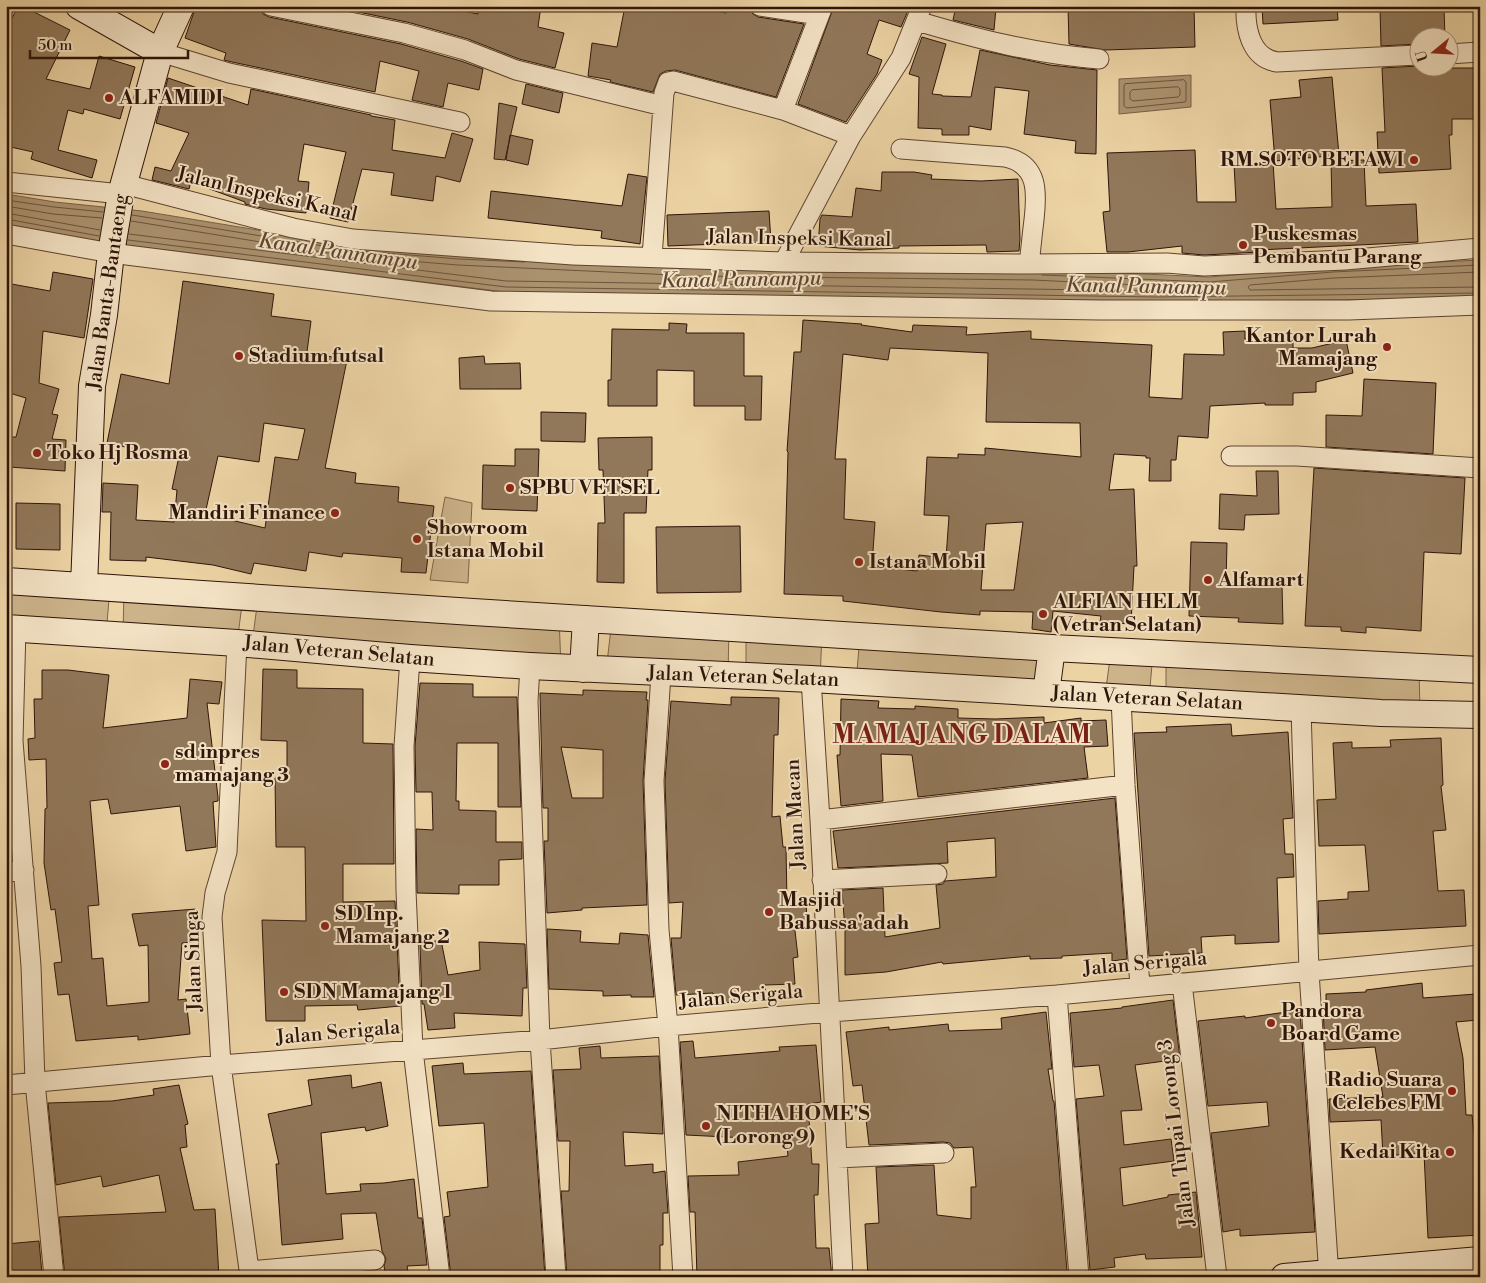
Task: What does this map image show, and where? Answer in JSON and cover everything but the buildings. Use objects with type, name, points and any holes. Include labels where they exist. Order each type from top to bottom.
[{"type":"main road","points":[[79,6],[160,52]]},
{"type":"main road","name":"Jalan Banta-Bantaeng","points":[[84,586],[92,386],[104,315],[111,249],[121,194],[160,52],[181,6]]},
{"type":"main road","points":[[6,581],[1052,648],[1480,670]]},
{"type":"main road","points":[[583,669],[586,619]]},
{"type":"main road","name":"Jalan Veteran Selatan","points":[[11,628],[236,643],[410,658],[661,674],[810,679],[1381,713],[1480,715]]},
{"type":"main road","points":[[1046,693],[1052,648]]},
{"type":"main road","points":[[1284,1277],[1329,1275],[1480,1260]]},
{"type":"street","points":[[271,6],[404,33],[465,50],[516,70],[663,106]]},
{"type":"street","points":[[760,6],[821,11],[783,110]]},
{"type":"street","points":[[1246,6],[1248,34],[1261,56],[1268,61],[1408,55]]},
{"type":"street","points":[[784,262],[851,136],[901,58],[919,14],[994,43],[1072,57],[1099,59]]},
{"type":"street","points":[[160,52],[229,73],[460,122]]},
{"type":"street","points":[[1458,53],[1480,52]]},
{"type":"street","points":[[652,257],[663,106],[668,82],[673,81],[783,110],[851,136]]},
{"type":"street","points":[[901,148],[1005,157],[1020,162],[1031,175],[1036,194],[1030,264]]},
{"type":"street","name":"Jalan Inspeksi Kanal","points":[[6,182],[121,194],[353,239],[573,255],[784,262],[1167,263],[1204,266],[1345,260],[1480,248]]},
{"type":"street","points":[[6,234],[491,301],[1100,310],[1349,310],[1480,305]]},
{"type":"street","points":[[1231,456],[1297,456],[1480,468]]},
{"type":"street","points":[[11,628],[10,741],[15,871],[31,966],[35,1082],[54,1277]]},
{"type":"street","name":"Jalan Singa","points":[[236,643],[227,852],[215,893],[212,917],[221,1065],[249,1274]]},
{"type":"street","points":[[410,658],[404,746],[406,891],[413,1050],[440,1277]]},
{"type":"street","points":[[530,666],[528,701],[540,1040],[556,1277]]},
{"type":"street","points":[[661,674],[654,781],[659,930],[668,1026],[683,1277]]},
{"type":"street","name":"Jalan Macan","points":[[810,679],[820,820],[843,1277]]},
{"type":"street","points":[[1121,698],[1125,785],[1140,986]]},
{"type":"street","points":[[1302,708],[1309,972],[1329,1275]]},
{"type":"street","points":[[820,820],[1125,785]]},
{"type":"street","points":[[822,880],[937,874]]},
{"type":"street","name":"Jalan Serigala","points":[[6,1085],[221,1065],[540,1040],[668,1026],[830,1012],[1057,995],[1480,955]]},
{"type":"street","name":"Jalan Tupai Lorong 3","points":[[1182,983],[1217,1277]]},
{"type":"street","points":[[1057,995],[1079,1277]]},
{"type":"street","points":[[837,1158],[944,1153]]},
{"type":"street","points":[[249,1274],[375,1260]]},
{"type":"shaded area","points":[[445,497],[472,503],[468,583],[430,580]]},
{"type":"shaded area","points":[[6,581],[110,588],[106,634],[6,628]]},
{"type":"shaded area","points":[[124,589],[243,597],[237,643],[123,635]]},
{"type":"shaded area","points":[[258,598],[559,617],[561,668],[252,644]]},
{"type":"shaded area","points":[[612,620],[729,627],[728,676],[606,671]]},
{"type":"shaded area","points":[[746,628],[822,633],[820,680],[746,677]]},
{"type":"shaded area","points":[[860,636],[1040,647],[1037,692],[856,682]]},
{"type":"shaded area","points":[[1111,651],[1153,653],[1149,699],[1105,696]]},
{"type":"shaded area","points":[[1166,654],[1419,667],[1420,714],[1166,700]]},
{"type":"water","points":[[1191,75],[1191,107],[1119,114],[1119,79]]},
{"type":"water","name":"Kanal Pannampu","points":[[6,194],[55,202],[142,211],[349,245],[1209,277],[1333,267],[1480,260],[1480,298],[1157,302],[505,292],[100,242],[6,224]]},
{"type":"place","name":"ALFAMIDI","points":[[109,98]]},
{"type":"place","name":"RM.SOTO BETAWI","points":[[1414,160]]},
{"type":"place","name":"Puskesmas Pembantu Parang","points":[[1243,245]]},
{"type":"place","name":"Kantor Lurah Mamajang","points":[[1387,347]]},
{"type":"place","name":"Stadium futsal","points":[[239,356]]},
{"type":"place","name":"Toko Hj Rosma","points":[[37,453]]},
{"type":"place","name":"SPBU VETSEL","points":[[510,488]]},
{"type":"place","name":"Mandiri Finance","points":[[335,513]]},
{"type":"place","name":"Showroom Istana Mobil","points":[[417,539]]},
{"type":"place","name":"Istana Mobil","points":[[859,562]]},
{"type":"place","name":"Alfamart","points":[[1208,580]]},
{"type":"place","name":"ALFIAN HELM (Vetran Selatan)","points":[[1043,614]]},
{"type":"place","name":"sd inpres mamajang 3","points":[[165,764]]},
{"type":"place","name":"Masjid Babussa'adah","points":[[769,912]]},
{"type":"place","name":"SD Inp. Mamajang 2","points":[[325,926]]},
{"type":"place","name":"SDN Mamajang 1","points":[[284,992]]},
{"type":"place","name":"Pandora Board Game","points":[[1271,1023]]},
{"type":"place","name":"Radio Suara Celebes FM","points":[[1452,1091]]},
{"type":"place","name":"NITHA HOME'S (Lorong 9)","points":[[706,1126]]},
{"type":"place","name":"Kedai Kita","points":[[1450,1152]]},
{"type":"district","name":"MAMAJANG DALAM","points":[[962,735]]}]
